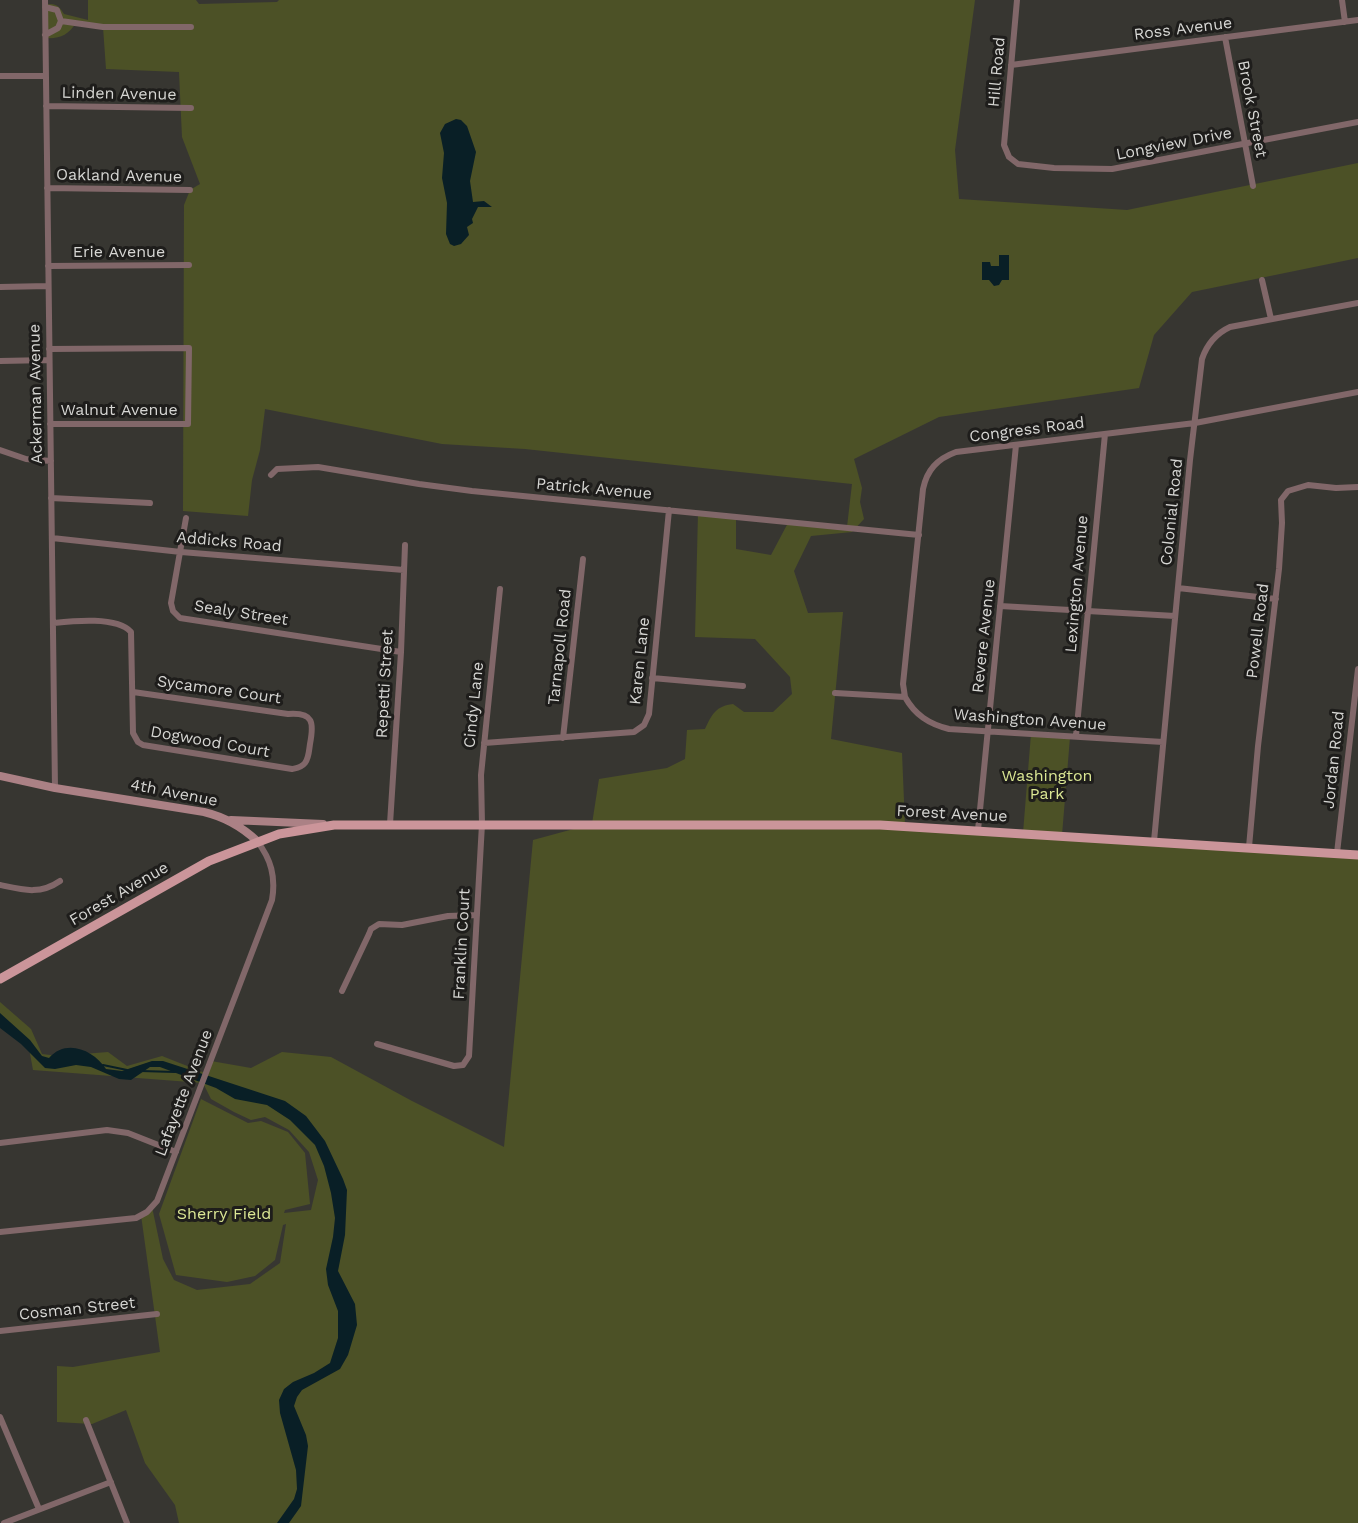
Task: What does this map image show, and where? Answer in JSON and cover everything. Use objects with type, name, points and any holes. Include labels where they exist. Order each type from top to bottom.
[{"type":"main road","name":"4th Avenue","points":[[0,777],[204,812],[239,826],[257,841]]},
{"type":"main road","points":[[228,820],[334,825],[482,824]]},
{"type":"main road","name":"Forest Avenue","points":[[482,824],[880,825],[1358,855]]},
{"type":"main road","points":[[257,841],[297,830],[334,825]]},
{"type":"main road","name":"Forest Avenue","points":[[0,980],[192,870],[257,841]]},
{"type":"street","name":"Hill Road","points":[[1004,146],[1017,0]]},
{"type":"street","points":[[1342,0],[1345,22]]},
{"type":"street","points":[[45,4],[57,10],[61,21],[58,28],[45,35]]},
{"type":"street","name":"Ackerman Avenue","points":[[45,4],[55,788]]},
{"type":"street","name":"Ross Avenue","points":[[1011,65],[1358,20]]},
{"type":"street","points":[[61,21],[103,27],[191,27]]},
{"type":"street","name":"Brook Street","points":[[1225,37],[1253,186]]},
{"type":"street","points":[[0,76],[46,76]]},
{"type":"street","name":"Linden Avenue","points":[[46,106],[191,108]]},
{"type":"street","name":"Longview Drive","points":[[1004,146],[1009,157],[1018,164],[1096,170],[1126,167],[1358,122]]},
{"type":"street","name":"Oakland Avenue","points":[[47,188],[190,190]]},
{"type":"street","name":"Erie Avenue","points":[[48,266],[189,265]]},
{"type":"street","points":[[1262,280],[1271,319]]},
{"type":"street","points":[[0,287],[48,286]]},
{"type":"street","name":"Colonial Road","points":[[1154,841],[1202,359],[1210,342],[1230,327],[1358,303]]},
{"type":"street","name":"Walnut Avenue","points":[[49,349],[189,348],[188,424],[50,424]]},
{"type":"street","points":[[0,361],[49,360]]},
{"type":"street","name":"Congress Road","points":[[905,697],[903,684],[925,481],[939,461],[956,453],[1195,423],[1358,392]]},
{"type":"street","name":"Lexington Avenue","points":[[1076,736],[1105,434]]},
{"type":"street","name":"Revere Avenue","points":[[978,830],[1016,445]]},
{"type":"street","points":[[0,450],[26,459],[51,461]]},
{"type":"street","name":"Patrick Avenue","points":[[271,475],[277,469],[318,467],[461,489],[919,535]]},
{"type":"street","name":"Powell Road","points":[[1249,847],[1258,746],[1276,598],[1282,523],[1280,506],[1284,495],[1292,488],[1308,485],[1336,488],[1358,487]]},
{"type":"street","points":[[51,498],[150,503]]},
{"type":"street","name":"Karen Lane","points":[[484,743],[616,734],[639,729],[647,720],[669,510]]},
{"type":"street","name":"Sealy Street","points":[[186,518],[171,603],[173,611],[180,618],[401,652]]},
{"type":"street","name":"Addicks Road","points":[[52,538],[181,552],[404,570]]},
{"type":"street","name":"Repetti Street","points":[[390,824],[405,545]]},
{"type":"street","name":"Tarnapoll Road","points":[[563,738],[583,559]]},
{"type":"street","points":[[1178,588],[1276,598]]},
{"type":"street","name":"Cindy Lane","points":[[482,824],[481,775],[500,589]]},
{"type":"street","points":[[1000,606],[1175,616]]},
{"type":"street","name":"Dogwood Court","points":[[52,623],[96,621],[124,626],[128,629],[132,637],[133,732],[135,738],[143,745],[292,769],[305,764],[309,749],[312,723],[302,714]]},
{"type":"street","name":"Jordan Road","points":[[1337,853],[1358,669]]},
{"type":"street","points":[[652,678],[743,686]]},
{"type":"street","name":"Sycamore Court","points":[[133,692],[288,714],[302,714]]},
{"type":"street","points":[[835,693],[905,697]]},
{"type":"street","name":"Washington Avenue","points":[[905,697],[920,716],[939,726],[1163,742]]},
{"type":"street","name":"Franklin Court","points":[[377,1044],[454,1066],[465,1063],[470,1056],[482,824]]},
{"type":"street","name":"Lafayette Avenue","points":[[0,1232],[136,1218],[144,1215],[157,1201],[272,900],[274,878],[272,867],[268,856],[257,841]]},
{"type":"street","points":[[0,885],[34,892],[51,887],[60,881]]},
{"type":"street","points":[[342,991],[369,933],[375,926],[379,924],[402,925],[448,916],[477,915]]},
{"type":"street","points":[[0,1143],[107,1130],[128,1133],[176,1152]]},
{"type":"street","name":"Cosman Street","points":[[0,1331],[157,1314]]},
{"type":"street","points":[[0,1417],[39,1509]]},
{"type":"street","points":[[86,1420],[127,1523]]},
{"type":"street","points":[[4,1523],[111,1482]]},
{"type":"green space","points":[[88,0],[196,0],[199,4],[277,2],[279,0],[975,0],[955,150],[959,199],[1127,210],[1358,163],[1358,258],[1192,292],[1154,335],[1139,388],[939,417],[854,459],[862,488],[860,502],[864,519],[852,532],[811,536],[794,571],[808,613],[843,612],[831,739],[902,753],[905,825],[1023,833],[1031,734],[1070,737],[1062,835],[1358,855],[1358,1523],[179,1523],[175,1505],[145,1463],[126,1410],[92,1424],[57,1422],[57,1366],[73,1367],[160,1352],[141,1215],[152,1207],[163,1259],[174,1280],[197,1290],[250,1284],[280,1263],[286,1224],[283,1225],[275,1260],[255,1276],[227,1282],[176,1275],[159,1214],[201,1099],[248,1123],[261,1121],[288,1132],[305,1153],[310,1204],[285,1210],[284,1213],[311,1210],[318,1180],[309,1152],[289,1130],[265,1117],[251,1120],[234,1112],[211,1099],[203,1083],[33,1070],[29,1048],[0,1025],[0,1002],[31,1029],[42,1054],[58,1056],[108,1052],[127,1066],[162,1056],[205,1073],[211,1061],[251,1068],[282,1052],[331,1057],[504,1147],[533,840],[592,824],[599,779],[667,768],[685,759],[687,730],[705,729],[712,715],[719,709],[733,704],[744,712],[773,712],[792,694],[790,677],[755,639],[695,637],[698,513],[736,516],[736,549],[771,555],[789,521],[847,527],[852,484],[525,449],[442,444],[265,409],[248,516],[183,511],[184,205],[190,190],[200,184],[182,137],[179,72],[106,69],[103,27],[76,23],[70,31],[63,35],[45,38],[45,5],[54,4],[64,14],[88,20]]},
{"type":"water","points":[[456,119],[461,120],[467,126],[476,152],[470,181],[473,202],[484,201],[492,207],[478,207],[472,219],[473,223],[467,227],[469,235],[461,244],[454,246],[450,244],[446,234],[447,203],[442,178],[444,153],[440,133],[445,124]]},
{"type":"water","points":[[999,255],[1009,255],[1009,280],[1002,280],[999,285],[994,286],[989,280],[982,280],[982,262],[990,262],[991,266],[999,266]]},
{"type":"water","points":[[0,1013],[30,1040],[42,1056],[49,1058],[63,1049],[79,1049],[94,1056],[106,1069],[122,1071],[152,1061],[163,1061],[285,1101],[306,1116],[325,1141],[347,1190],[345,1235],[338,1271],[355,1304],[357,1325],[348,1355],[340,1369],[302,1390],[297,1397],[294,1406],[308,1446],[301,1506],[289,1523],[277,1523],[294,1499],[297,1489],[296,1470],[280,1413],[279,1400],[284,1389],[293,1382],[330,1363],[338,1338],[338,1311],[328,1285],[326,1269],[335,1218],[324,1166],[315,1145],[290,1120],[267,1105],[235,1099],[216,1088],[160,1067],[150,1067],[131,1080],[119,1079],[91,1067],[76,1065],[55,1069],[45,1068],[21,1044],[0,1028]]},
{"type":"waterway","points":[[103,1065],[127,1070]]},
{"type":"waterway","points":[[141,1071],[175,1072]]},
{"type":"park label","name":"Washington Park","points":[[1047,785]]},
{"type":"park label","name":"Sherry Field","points":[[224,1214]]}]
